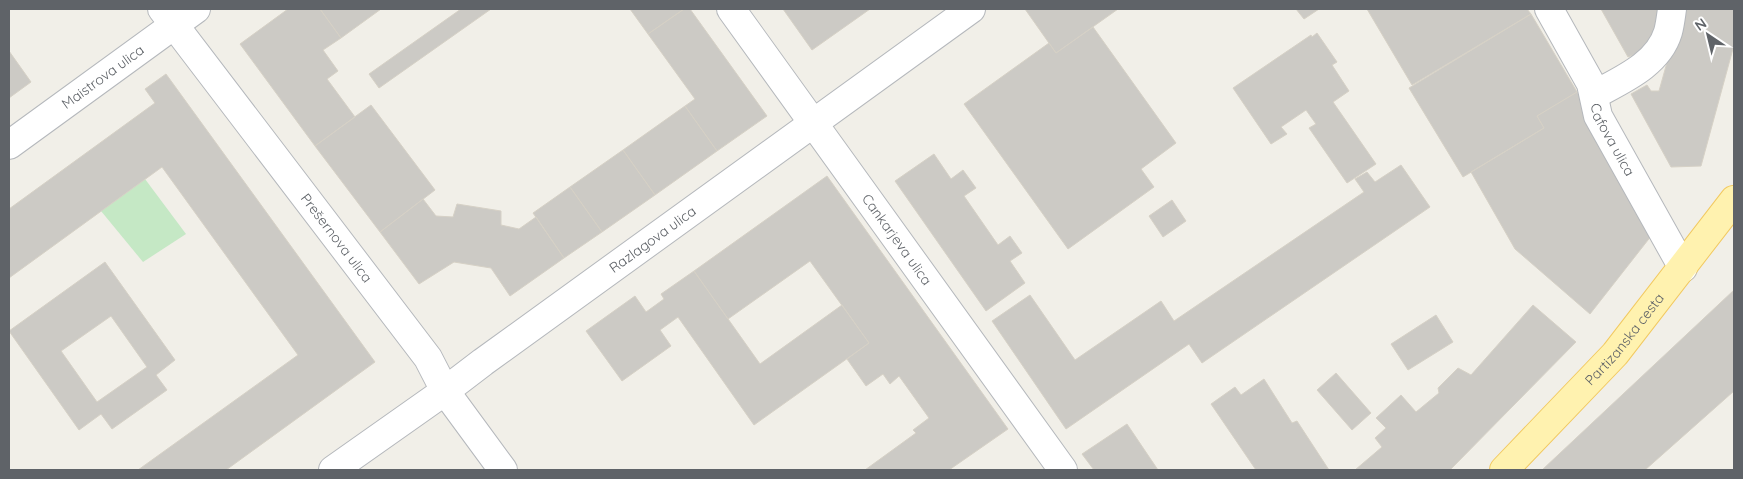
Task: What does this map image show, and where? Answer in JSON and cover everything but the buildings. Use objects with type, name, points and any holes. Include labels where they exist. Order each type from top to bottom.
[{"type":"main road","name":"Partizanska cesta","points":[[1504,470],[1615,354],[1734,200]]},
{"type":"street","name":"Maistrova ulica","points":[[9,145],[168,16],[196,9]]},
{"type":"street","name":"Cankarjeva ulica","points":[[731,9],[1063,470]]},
{"type":"street","name":"Razlagova ulica","points":[[333,470],[445,391],[971,9]]},
{"type":"street","name":"Cafova ulica","points":[[1549,9],[1591,84],[1598,116],[1683,268]]},
{"type":"street","points":[[1594,95],[1639,69],[1656,54],[1668,33],[1672,9]]},
{"type":"street","name":"Prešernova ulica","points":[[168,16],[428,358],[445,391],[503,470]]},
{"type":"green space","points":[[145,179],[186,234],[143,262],[101,211]]}]
